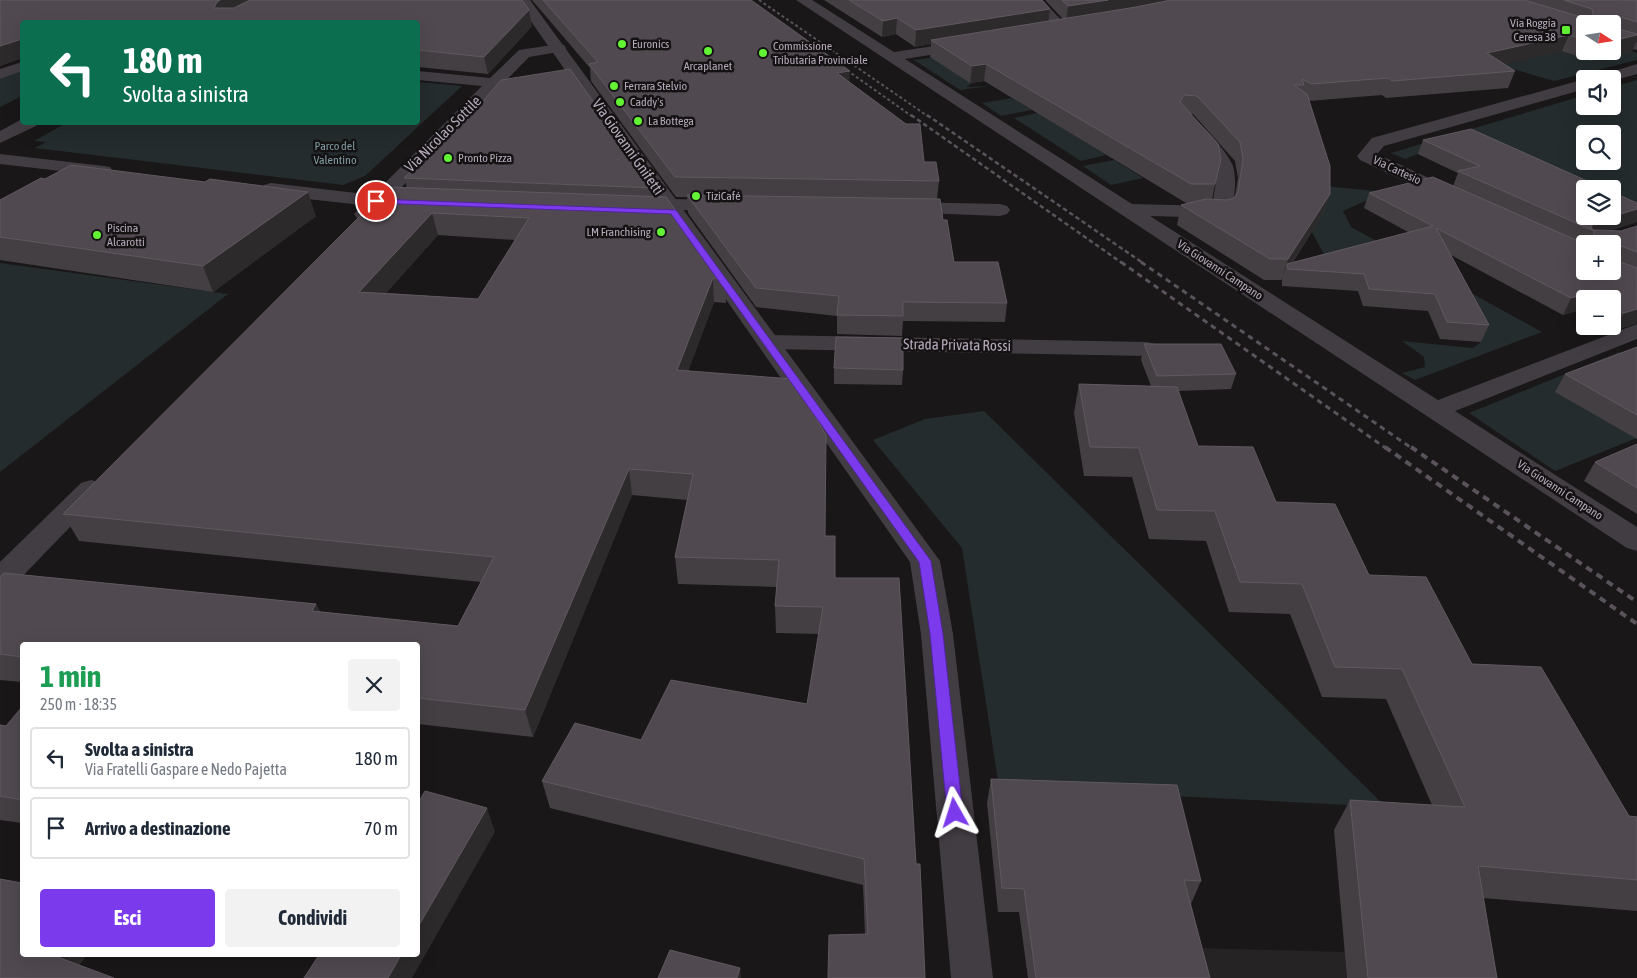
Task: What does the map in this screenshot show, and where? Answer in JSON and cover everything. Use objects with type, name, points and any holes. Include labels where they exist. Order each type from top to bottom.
[{"type":"street","name":"Via Giovanni Gnifetti","points":[[524,0],[558,48],[664,209],[768,342],[925,561],[936,634],[972,978]]},
{"type":"street","name":"Via Giovanni Campano","points":[[803,0],[1637,541]]},
{"type":"street","points":[[1035,0],[1062,29]]},
{"type":"street","points":[[1042,32],[1080,26]]},
{"type":"street","points":[[892,58],[984,42]]},
{"type":"street","points":[[1621,42],[1637,46]]},
{"type":"street","name":"Via Nicolao Sottile","points":[[346,232],[524,53],[558,48]]},
{"type":"street","points":[[0,74],[20,67]]},
{"type":"street","points":[[1621,74],[1637,69]]},
{"type":"street","points":[[420,75],[494,83]]},
{"type":"street","name":"Via Cartesio","points":[[1464,202],[1366,156],[1378,142],[1576,87]]},
{"type":"street","points":[[1126,210],[1221,212],[1227,178],[1224,161],[1186,119]]},
{"type":"street","points":[[0,138],[24,125]]},
{"type":"street","points":[[0,159],[125,173]]},
{"type":"street","points":[[251,187],[376,201],[406,202]]},
{"type":"street","points":[[664,209],[747,206]]},
{"type":"street","points":[[883,208],[1000,210]]},
{"type":"street","points":[[1436,410],[1637,331]]},
{"type":"street","name":"Strada Privata Rossi","points":[[768,342],[1147,349]]},
{"type":"street","points":[[0,580],[104,476]]},
{"type":"shaded area","points":[[1036,944],[1345,952],[1347,978],[1028,978]]},
{"type":"green space","points":[[1472,36],[1576,50],[1576,60],[1621,60],[1621,48],[1637,53],[1637,60],[1597,70],[1576,70],[1576,75],[1554,81],[1513,69],[1491,67]]},
{"type":"green space","points":[[1018,47],[967,87],[990,86],[960,90],[914,60]]},
{"type":"green space","points":[[20,71],[20,97],[0,107],[0,79]]},
{"type":"green space","points":[[1637,80],[1637,220],[1621,225],[1621,180],[1576,180],[1576,225],[1621,225],[1589,235],[1576,235],[1576,239],[1480,184],[1418,154],[1405,159],[1391,153],[1576,98],[1576,115],[1621,115],[1621,85]]},
{"type":"green space","name":"Parco del Valentino","points":[[420,82],[462,86],[420,125]]},
{"type":"green space","points":[[1012,98],[1032,110],[1001,116],[982,103]]},
{"type":"green space","points":[[1038,113],[1106,155],[1081,161],[1014,118]]},
{"type":"green space","name":"Parco del Valentino","points":[[63,125],[420,125],[365,176],[343,185],[35,148],[46,142],[34,141]]},
{"type":"green space","points":[[1114,160],[1143,178],[1111,185],[1083,166]]},
{"type":"green space","points":[[1324,186],[1386,192],[1343,211],[1351,227],[1542,332],[1415,380],[1402,373],[1425,367],[1424,357],[1402,341],[1473,348],[1481,342],[1456,294],[1335,275],[1312,232],[1323,214]]},
{"type":"green space","points":[[0,263],[228,294],[0,472]]},
{"type":"green space","points":[[1619,352],[1637,362],[1637,438],[1555,471],[1469,413]]},
{"type":"green space","points":[[984,411],[1386,807],[999,787],[962,548],[873,440],[925,419]]},
{"type":"building","points":[[0,0],[220,0],[214,8],[234,8],[250,0],[522,0],[529,10],[484,57],[420,50],[420,20],[20,20],[20,40],[0,46]]},
{"type":"building","points":[[543,0],[751,0],[850,71],[837,73],[906,124],[920,124],[924,162],[936,162],[939,181],[675,177],[589,64],[598,62]]},
{"type":"building","points":[[849,0],[1042,0],[1050,9],[916,30],[897,18],[883,21]]},
{"type":"building","points":[[1062,0],[1108,0],[1068,6]]},
{"type":"building","points":[[1171,0],[1524,0],[1576,16],[1576,37],[1569,35],[1487,53],[1515,71],[1392,81],[1388,78],[1312,84],[1302,79],[1304,85],[1294,85],[1307,94],[1330,166],[1330,194],[1288,259],[1270,259],[1181,205],[1206,199],[1227,200],[1234,198],[1238,192],[1243,159],[1240,142],[1197,96],[1184,95],[1180,102],[1218,144],[1221,159],[1215,184],[1191,184],[986,64],[972,66],[931,40]]},
{"type":"building","points":[[1564,0],[1637,0],[1637,22],[1621,17],[1621,15],[1593,15],[1592,9]]},
{"type":"building","points":[[1621,30],[1637,34],[1621,39]]},
{"type":"building","points":[[570,69],[655,188],[404,178],[461,121],[466,121],[501,80]]},
{"type":"building","points":[[1471,129],[1585,180],[1576,180],[1576,223],[1458,171],[1480,166],[1423,140]]},
{"type":"building","points":[[71,165],[205,182],[210,179],[308,192],[203,266],[0,237],[0,200],[41,178],[45,179]]},
{"type":"building","points":[[1433,177],[1576,240],[1576,280],[1621,280],[1621,262],[1637,268],[1637,309],[1624,313],[1621,312],[1621,290],[1576,290],[1576,297],[1571,298],[1436,228],[1489,325],[1447,322],[1435,294],[1369,289],[1364,274],[1288,269],[1287,264],[1433,226],[1369,193]]},
{"type":"building","points":[[389,187],[666,197],[725,279],[713,278],[677,370],[792,379],[826,435],[825,536],[835,536],[835,578],[899,578],[916,864],[920,864],[925,978],[828,978],[829,935],[868,934],[864,859],[542,781],[575,723],[641,740],[671,680],[807,704],[823,607],[775,606],[779,560],[675,557],[693,474],[629,469],[525,710],[420,698],[420,642],[20,642],[20,657],[0,654],[0,577],[4,573],[316,604],[312,611],[458,626],[494,557],[63,514]],"holes":[[[432,213],[529,218],[478,299],[359,292]]]},
{"type":"building","points":[[687,195],[940,199],[943,220],[947,220],[954,262],[998,262],[1007,303],[903,302],[903,316],[837,315],[839,296],[756,288]]},
{"type":"building","points":[[1621,196],[1637,203],[1637,209],[1621,214]]},
{"type":"building","points":[[1580,225],[1593,225],[1591,227],[1593,230],[1621,231],[1637,226],[1637,252],[1621,246],[1621,235],[1594,235],[1594,231]]},
{"type":"building","points":[[836,337],[903,338],[903,370],[834,368]]},
{"type":"building","points":[[1144,344],[1221,344],[1236,374],[1157,376]]},
{"type":"building","points":[[1637,347],[1637,415],[1565,374]]},
{"type":"building","points":[[1079,384],[1177,387],[1198,446],[1253,447],[1276,502],[1335,504],[1369,575],[1426,577],[1472,664],[1541,667],[1629,816],[1637,817],[1637,880],[1478,866],[1497,978],[1368,978],[1350,800],[1465,807],[1402,669],[1335,667],[1302,584],[1240,582],[1215,511],[1157,510],[1139,448],[1090,447]]},
{"type":"building","points":[[1637,444],[1637,488],[1595,462]]},
{"type":"building","points":[[20,709],[20,800],[0,796],[0,725],[6,726]]},
{"type":"building","points":[[991,779],[1177,785],[1201,881],[1184,880],[1210,978],[1036,978],[1024,889],[1002,888]]},
{"type":"building","points":[[425,791],[487,808],[420,924],[420,800]]},
{"type":"building","points":[[0,879],[20,883],[20,957],[57,957],[114,978],[0,978]]},
{"type":"building","points":[[670,950],[740,968],[737,978],[658,978]]},
{"type":"building","points":[[318,957],[400,957],[388,978],[304,978]]},
{"type":"railway","points":[[759,0],[929,117]]},
{"type":"railway","points":[[838,64],[913,117]]},
{"type":"railway","points":[[911,115],[1122,263]]},
{"type":"railway","points":[[927,115],[1143,263]]},
{"type":"railway","points":[[1121,262],[1387,449]]},
{"type":"railway","points":[[1141,262],[1413,449]]},
{"type":"railway","points":[[1385,447],[1637,624]]},
{"type":"railway","points":[[1411,447],[1637,602]]},
{"type":"place","name":"Via Roggia Ceresa 38","points":[[1566,30]]},
{"type":"place","name":"Euronics","points":[[622,44]]},
{"type":"place","name":"Arcaplanet","points":[[708,51]]},
{"type":"place","name":"Commissione Tributaria Provinciale","points":[[763,53]]},
{"type":"place","name":"Ferrara Stelvio","points":[[614,86]]},
{"type":"place","name":"Caddy's","points":[[620,102]]},
{"type":"place","name":"La Bottega","points":[[638,121]]},
{"type":"place","name":"Pronto Pizza","points":[[448,158]]},
{"type":"place","name":"TiziCafé","points":[[696,196]]},
{"type":"place","name":"LM Franchising","points":[[661,232]]},
{"type":"place","name":"Piscina Alcarotti","points":[[97,235]]},
{"type":"route","points":[[376,201],[673,212],[925,561],[936,634],[955,813]]}]
